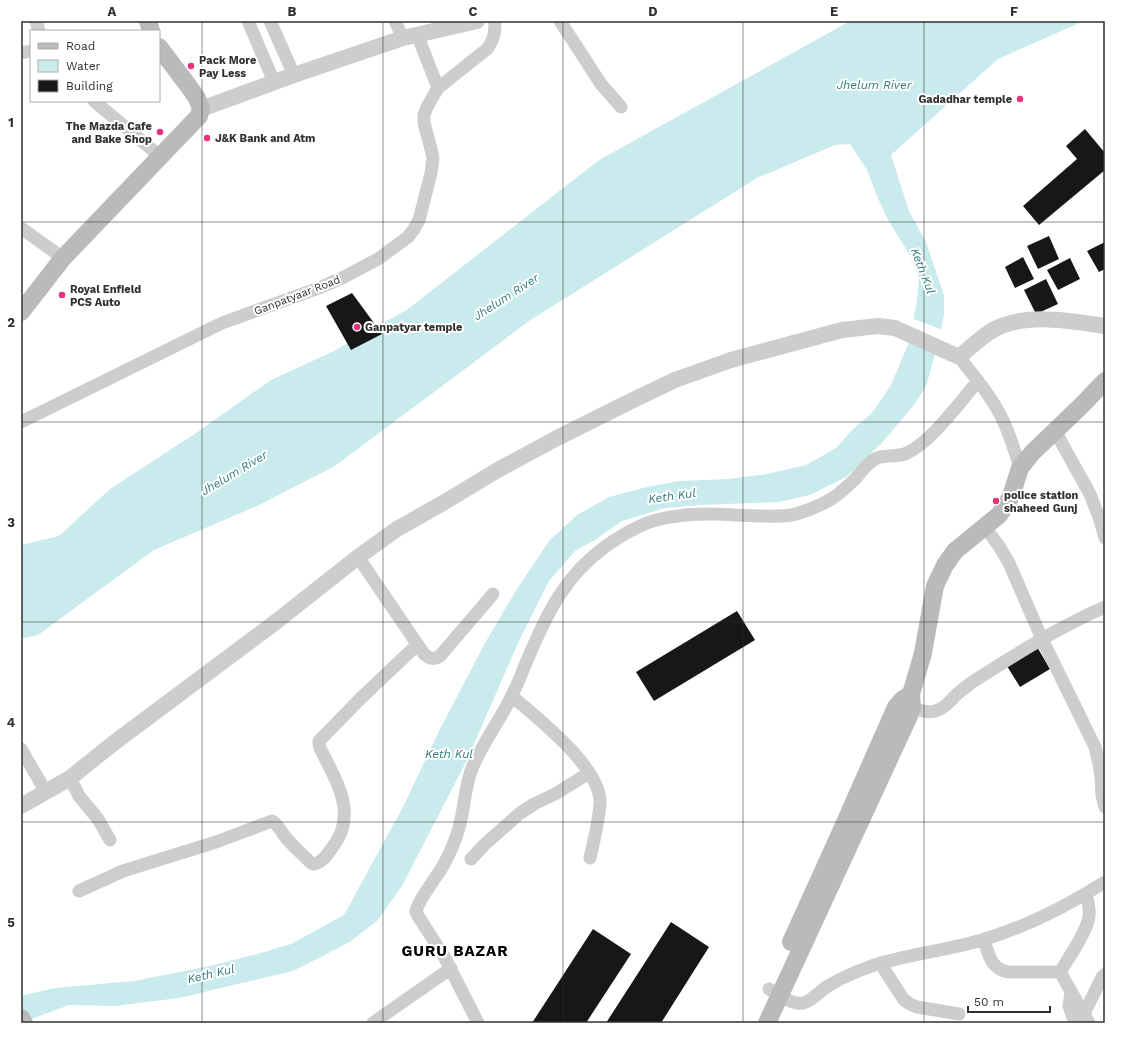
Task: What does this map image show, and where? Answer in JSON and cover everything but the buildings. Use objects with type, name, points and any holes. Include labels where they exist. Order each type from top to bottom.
[{"type":"main road","points":[[21,312],[63,258],[199,116],[202,109],[197,98],[160,48]]},
{"type":"main road","points":[[767,1023],[775,993],[840,834],[896,707],[902,700],[911,700],[923,653],[935,586],[945,565],[954,552],[999,515],[1007,504],[1012,493],[1020,468],[1032,453],[1105,382]]},
{"type":"main road","points":[[754,1023],[775,993]]},
{"type":"street","points":[[248,21],[274,82]]},
{"type":"street","points":[[270,21],[294,75]]},
{"type":"street","points":[[395,21],[410,36],[438,88]]},
{"type":"street","points":[[202,109],[274,82],[410,36],[478,21]]},
{"type":"street","name":"Ganpatyaar Road","points":[[21,422],[222,323],[319,288],[342,278],[378,259],[408,237],[419,220],[431,173],[433,158],[424,123],[424,116],[427,107],[438,88],[487,49],[493,40],[495,21]]},
{"type":"street","points":[[560,21],[601,84],[621,107]]},
{"type":"street","points":[[95,102],[160,157]]},
{"type":"street","points":[[21,228],[63,258]]},
{"type":"street","points":[[956,356],[993,330],[1010,324],[1030,320],[1052,319],[1105,326]]},
{"type":"street","points":[[21,806],[70,778],[115,742],[397,529],[443,504],[496,471],[555,439],[675,380],[731,360],[842,330],[878,326],[894,328],[956,356],[989,395],[1006,426],[1020,468]]},
{"type":"street","points":[[478,1023],[451,968],[416,911],[420,900],[437,876],[450,852],[460,825],[464,801],[473,766],[512,696],[549,611],[564,587],[593,555],[613,541],[648,523],[689,515],[712,514],[771,517],[792,515],[808,510],[833,498],[876,458],[882,456],[899,456],[908,453],[925,441],[937,430],[978,381]]},
{"type":"street","points":[[1055,431],[1090,494],[1105,538]]},
{"type":"street","points":[[986,527],[1009,563],[1042,640],[1095,748],[1099,764],[1102,796],[1105,807]]},
{"type":"street","points":[[358,557],[417,645],[428,658],[433,659],[440,656],[493,594]]},
{"type":"street","points":[[911,700],[923,712],[938,710],[971,683],[1042,640],[1090,613],[1105,607]]},
{"type":"street","points":[[80,891],[123,871],[216,842],[272,821],[275,822],[282,833],[311,863],[314,864],[321,862],[337,842],[342,832],[344,803],[341,793],[320,748],[319,741],[361,698],[417,645]]},
{"type":"street","points":[[512,696],[569,747],[583,762],[599,791],[600,802],[590,858]]},
{"type":"street","points":[[21,750],[46,792]]},
{"type":"street","points":[[471,859],[484,845],[520,814],[534,804],[555,794],[589,773]]},
{"type":"street","points":[[70,778],[79,796],[98,819],[110,840]]},
{"type":"street","points":[[775,993],[795,1003],[806,1002],[828,986],[851,974],[880,963],[984,940],[1025,925],[1057,910],[1105,882]]},
{"type":"street","points":[[1060,972],[1085,930],[1089,917],[1089,905],[1086,894]]},
{"type":"street","points":[[984,940],[991,962],[995,967],[1001,970],[1008,972],[1060,972]]},
{"type":"street","points":[[880,963],[904,1000],[910,1004],[917,1007],[959,1014]]},
{"type":"street","points":[[373,1023],[451,968]]},
{"type":"street","points":[[1060,972],[1071,993],[1082,1020]]},
{"type":"street","points":[[1082,1020],[1102,977],[1105,974]]},
{"type":"water","name":"Jhelum River","points":[[850,21],[1084,21],[998,59],[891,155],[909,211],[926,242],[944,295],[944,314],[939,341],[926,386],[914,405],[880,445],[846,477],[810,495],[779,502],[665,508],[622,521],[595,540],[575,551],[549,581],[519,641],[467,760],[402,886],[377,921],[351,941],[293,971],[179,998],[115,1006],[69,1005],[21,1023],[21,997],[25,995],[55,988],[134,981],[210,966],[291,944],[344,915],[404,805],[439,731],[485,643],[515,592],[549,541],[577,515],[609,497],[647,487],[679,481],[728,479],[767,474],[806,465],[836,448],[853,429],[872,413],[891,385],[909,342],[917,301],[919,278],[911,257],[888,220],[867,170],[850,144],[835,145],[757,178],[529,321],[335,466],[257,506],[154,550],[38,635],[21,639],[21,545],[59,536],[110,489],[196,433],[271,380],[334,351],[408,309],[599,160]]},
{"type":"pier","points":[[911,318],[943,330],[941,341],[907,341]]},
{"type":"place","name":"Pack More Pay Less","points":[[191,66]]},
{"type":"place","name":"Gadadhar temple","points":[[1020,99]]},
{"type":"place","name":"The Mazda Cafe and Bake Shop","points":[[160,132]]},
{"type":"place","name":"J&K Bank and Atm","points":[[207,138]]},
{"type":"place","name":"Royal Enfield PCS Auto","points":[[62,295]]},
{"type":"place","name":"Ganpatyar temple","points":[[357,327]]},
{"type":"place","name":"police station shaheed Gunj","points":[[996,501]]},
{"type":"district","name":"GURU BAZAR","points":[[455,951]]},
{"type":"water label","name":"Keth Kul","points":[[923,271]]},
{"type":"water label","name":"Keth Kul","points":[[672,496]]},
{"type":"water label","name":"Keth Kul","points":[[449,754]]},
{"type":"water label","name":"Keth Kul","points":[[211,974]]}]
